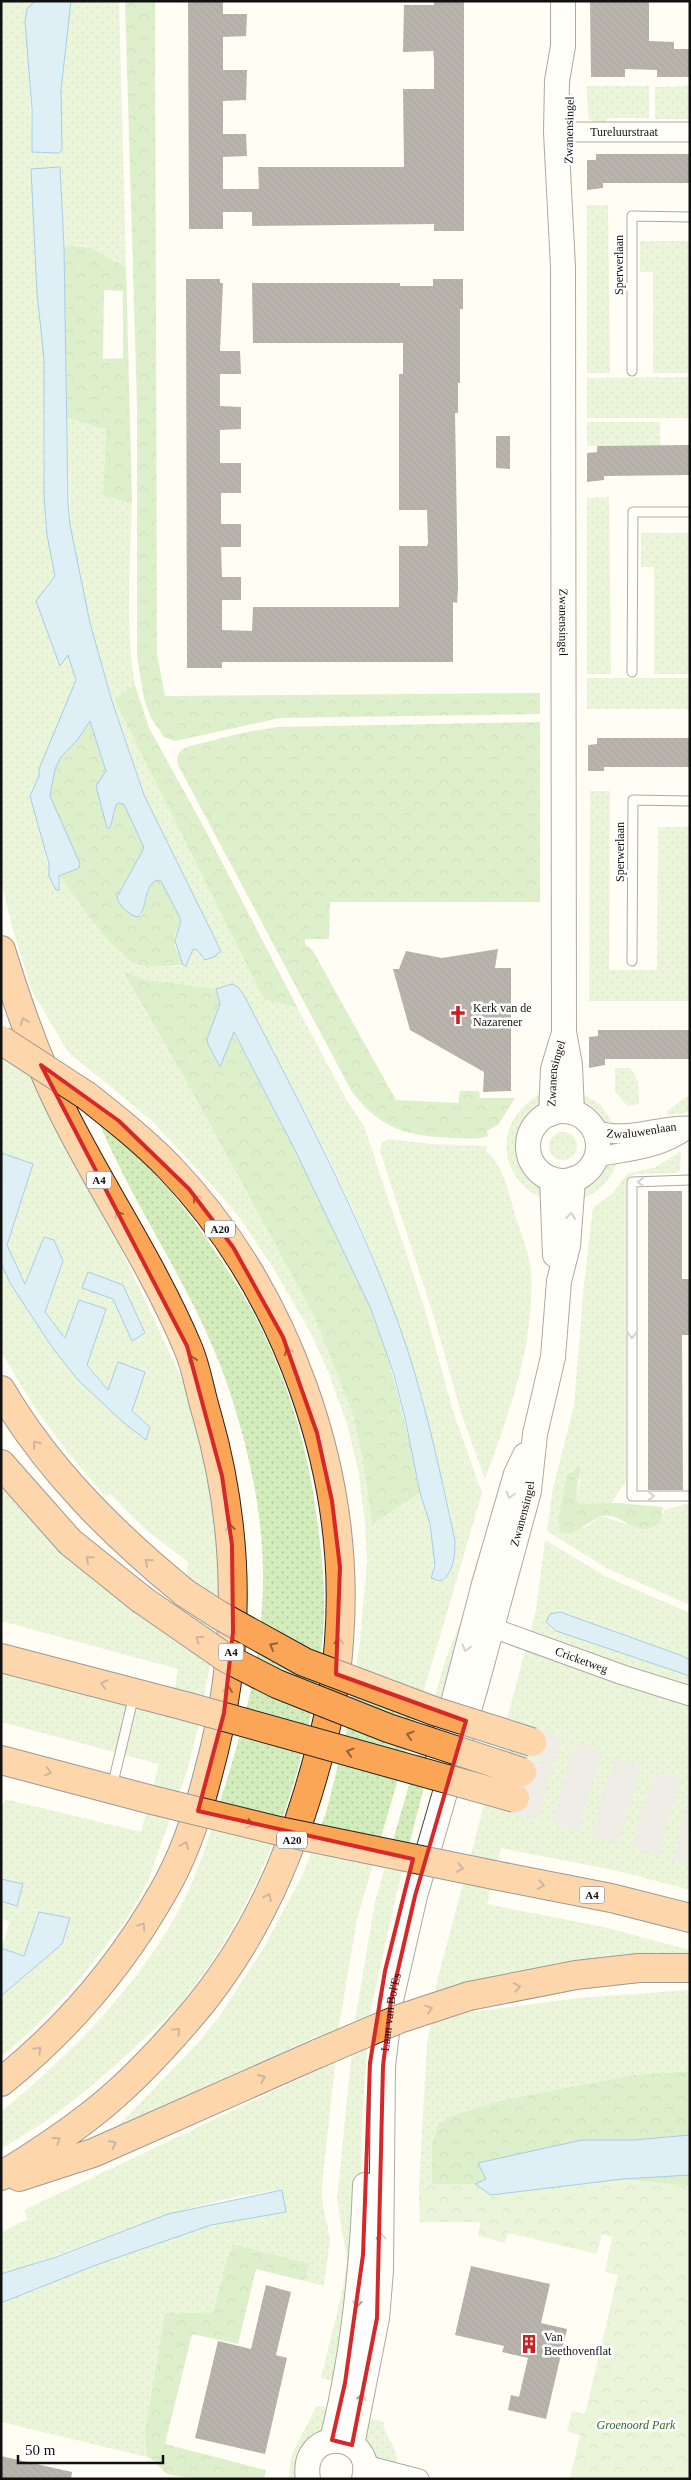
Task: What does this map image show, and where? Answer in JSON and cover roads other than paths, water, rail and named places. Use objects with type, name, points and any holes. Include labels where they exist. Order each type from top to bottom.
[{"type":"highway","name":"A4","points":[[1,950],[24,1021],[45,1074],[103,1189],[161,1290],[193,1362],[222,1476],[229,1518],[234,1581],[233,1632],[224,1713],[201,1801],[185,1845],[165,1890],[126,1951],[78,2010],[25,2063],[1,2082]]},
{"type":"highway","name":"A20","points":[[1,1040],[87,1096],[144,1142],[189,1189],[233,1247],[282,1338],[306,1397],[317,1433],[332,1501],[340,1567],[340,1640],[327,1723],[304,1807],[283,1866],[250,1930],[222,1974],[190,2017],[142,2069],[94,2113],[50,2145],[1,2176]]},
{"type":"highway","name":"A4","points":[[1,1390],[34,1441],[68,1484],[146,1561],[185,1593],[218,1615],[304,1662],[434,1711],[532,1742]]},
{"type":"highway","name":"A4","points":[[1,1464],[70,1542],[141,1599],[226,1658],[277,1684],[388,1728],[522,1772]]},
{"type":"highway","points":[[1,1658],[135,1692],[515,1798]]},
{"type":"highway","name":"A4","points":[[1,1760],[279,1831],[611,1898],[690,1918]]},
{"type":"highway","points":[[1,2182],[93,2153],[399,2019],[469,1996],[576,1975],[639,1968],[690,1968]]},
{"type":"street","name":"Zwanensingel","points":[[561,1113],[570,1065],[564,1032],[565,720],[561,213],[567,187],[563,132],[569,80],[563,46],[563,1]]},
{"type":"street","name":"Tureluurstraat","points":[[563,132],[690,132]]},
{"type":"street","points":[[561,1113],[585,1119],[594,1130],[598,1148],[596,1157],[587,1171],[562,1179],[541,1173],[533,1164],[528,1146],[536,1124],[561,1113]]},
{"type":"street","name":"Zwaluwenlaan","points":[[594,1130],[611,1135],[621,1135],[673,1126],[690,1126]]},
{"type":"street","name":"Zwaluwenlaan","points":[[596,1157],[651,1147],[677,1137],[690,1126]]},
{"type":"street","name":"Zwanensingel","points":[[492,1587],[516,1474],[535,1434],[553,1357],[559,1281],[568,1246],[562,1179]]},
{"type":"street","name":"Laan van Bol'Es","points":[[342,2442],[345,2383],[363,2255],[370,2072],[381,1990],[392,1937],[492,1587]]},
{"type":"street","name":"Cricketweg","points":[[482,1624],[622,1675],[690,1696]]},
{"type":"street","points":[[308,2479],[307,2470],[311,2454],[324,2442],[342,2442],[361,2453],[365,2472],[419,2479]]},
{"type":"lane","name":"Sperwerlaan","points":[[632,371],[632,216],[690,217]]},
{"type":"lane","points":[[632,672],[634,512],[690,512]]},
{"type":"lane","name":"Sperwerlaan","points":[[632,961],[633,800],[690,801]]},
{"type":"lane","points":[[690,1180],[632,1182],[632,1496],[690,1496]]},
{"type":"lane","points":[[111,1789],[135,1692]]},
{"type":"water","points":[[35,1],[71,1],[61,90],[62,150],[59,153],[32,152],[32,109],[25,21],[27,9]]},
{"type":"water","points":[[60,167],[64,247],[68,503],[70,525],[90,623],[111,698],[144,795],[221,951],[214,957],[205,960],[197,950],[193,949],[186,966],[183,965],[175,941],[181,920],[161,881],[156,880],[149,887],[143,908],[138,917],[122,907],[118,900],[117,897],[144,848],[124,804],[118,803],[116,805],[110,828],[107,828],[96,786],[106,771],[90,721],[78,739],[61,757],[55,769],[50,796],[80,864],[79,868],[59,876],[59,890],[56,890],[49,876],[49,864],[30,796],[39,776],[39,769],[76,680],[68,655],[60,666],[36,601],[55,576],[47,535],[44,496],[44,359],[37,293],[31,169]]},
{"type":"water","points":[[232,984],[238,987],[245,997],[327,1158],[347,1199],[399,1325],[423,1404],[455,1540],[451,1569],[445,1578],[440,1581],[431,1578],[435,1565],[430,1524],[420,1493],[394,1375],[371,1309],[296,1152],[234,1032],[220,1067],[208,1044],[207,1039],[220,1004],[216,989]]},
{"type":"water","points":[[2,1153],[33,1164],[7,1245],[25,1284],[44,1237],[54,1240],[63,1261],[45,1312],[65,1338],[79,1300],[106,1309],[87,1365],[108,1390],[118,1362],[145,1372],[132,1411],[150,1427],[146,1440],[124,1423],[78,1380],[52,1347],[10,1283],[1,1263]]},
{"type":"water","points":[[88,1272],[123,1285],[145,1333],[132,1341],[113,1299],[82,1288]]},
{"type":"water","points":[[560,1612],[680,1655],[690,1660],[690,1676],[556,1631],[546,1622],[550,1614]]},
{"type":"water","points":[[1,1879],[23,1884],[17,1906],[1,1901]]},
{"type":"water","points":[[39,1912],[70,1918],[62,1944],[1,1996],[1,1948],[24,1956]]},
{"type":"water","points":[[690,2135],[690,2175],[623,2179],[491,2195],[475,2184],[486,2179],[478,2163],[582,2140],[634,2140]]},
{"type":"water","points":[[282,2190],[286,2212],[211,2225],[96,2265],[1,2303],[1,2274],[56,2257],[168,2214]]},
{"type":"tunnel","points":[[532,1742],[690,1799]]},
{"type":"tunnel","points":[[522,1772],[690,1823]]},
{"type":"tunnel","points":[[515,1798],[690,1851]]},
{"type":"place","name":"Kerk van de Nazarener","points":[[458,1015]]},
{"type":"place","name":"Van Beethovenflat","points":[[529,2344]]},
{"type":"park label","name":"Groenoord Park","points":[[636,2425]]}]
